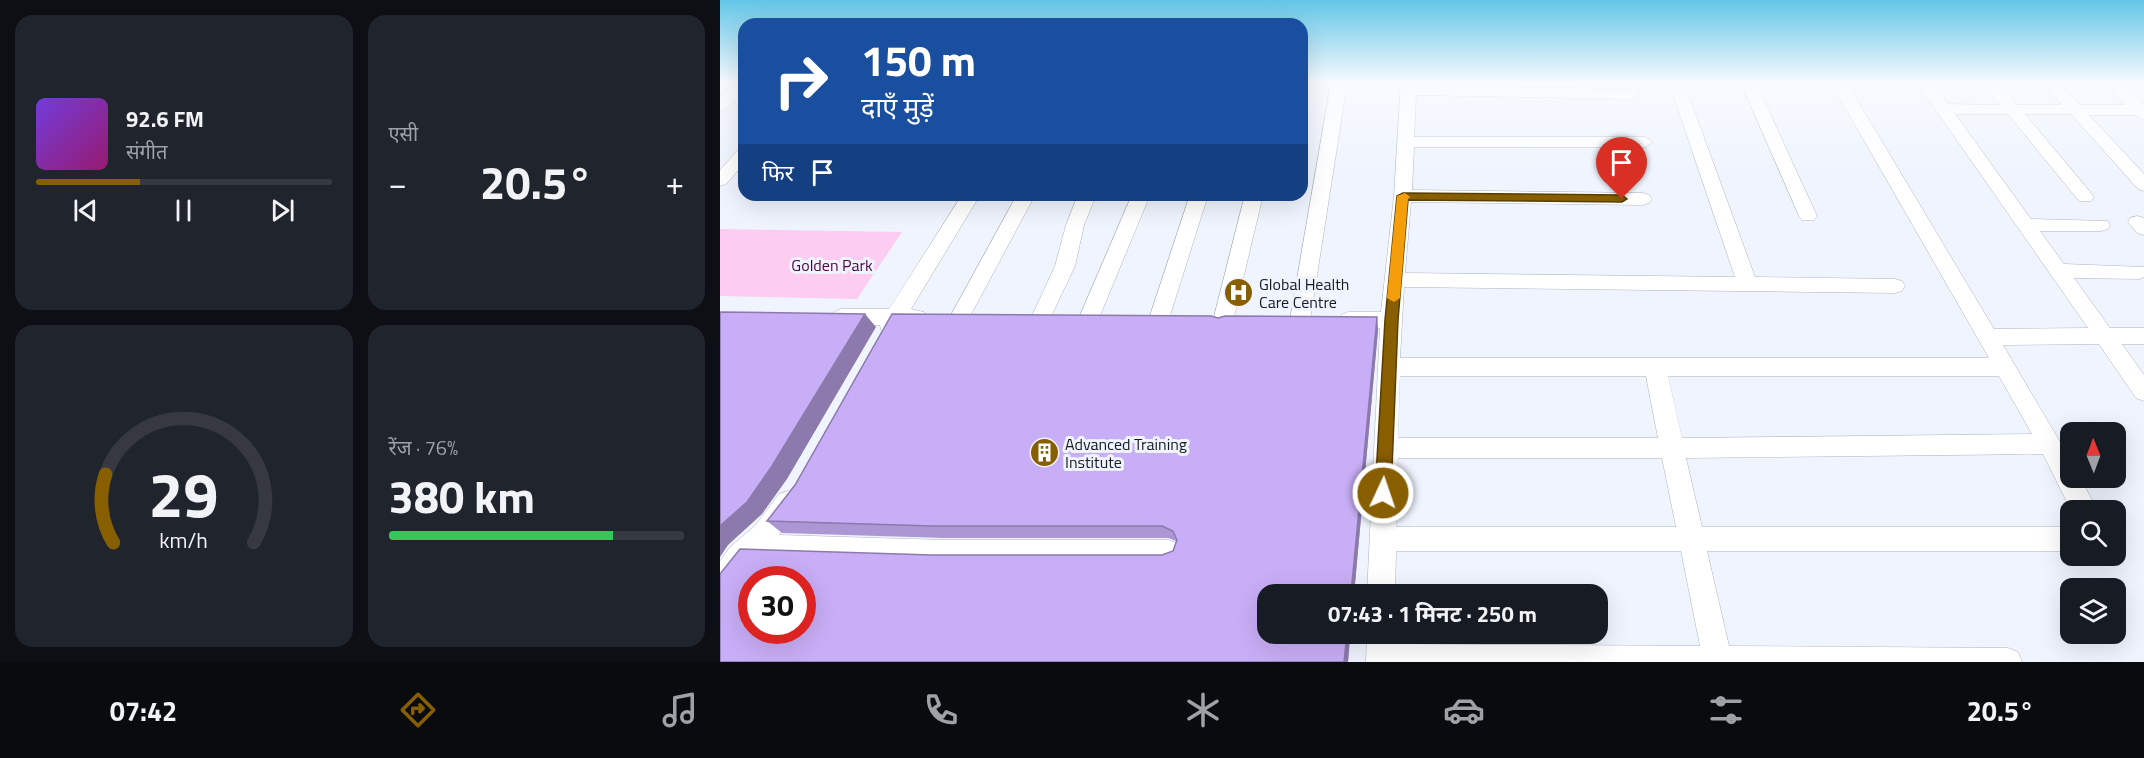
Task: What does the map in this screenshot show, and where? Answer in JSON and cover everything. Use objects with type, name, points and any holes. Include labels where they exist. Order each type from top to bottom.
[{"type":"street","points":[[1300,320],[1334,114]]},
{"type":"street","points":[[1381,584],[1391,320],[1403,196],[1408,114]]},
{"type":"street","points":[[1688,114],[1747,284]]},
{"type":"street","points":[[1762,114],[1808,216]]},
{"type":"street","points":[[1857,114],[2050,444],[2080,500]]},
{"type":"street","points":[[1947,114],[2144,392]]},
{"type":"street","points":[[2016,114],[2085,196]]},
{"type":"street","points":[[2079,114],[2144,185]]},
{"type":"street","points":[[1406,142],[1645,142]]},
{"type":"street","points":[[720,157],[738,156]]},
{"type":"street","points":[[720,180],[738,161]]},
{"type":"street","points":[[1403,196],[1644,199]]},
{"type":"street","points":[[878,347],[967,201]]},
{"type":"street","points":[[960,317],[1023,201]]},
{"type":"street","points":[[1041,318],[1065,266],[1075,225],[1085,201]]},
{"type":"street","points":[[1089,318],[1138,201]]},
{"type":"street","points":[[1159,319],[1197,201]]},
{"type":"street","points":[[1223,321],[1253,201]]},
{"type":"street","points":[[2026,225],[2101,225]]},
{"type":"street","points":[[2058,271],[2139,272]]},
{"type":"street","points":[[1395,280],[1895,286]]},
{"type":"street","points":[[825,317],[983,318]]},
{"type":"street","points":[[1018,318],[1112,319]]},
{"type":"street","points":[[1136,319],[1180,320]]},
{"type":"street","points":[[1202,320],[1245,320]]},
{"type":"street","points":[[1278,320],[1391,320]]},
{"type":"street","points":[[1988,337],[2144,336]]},
{"type":"street","points":[[1390,367],[2005,367]]},
{"type":"street","points":[[1655,368],[1717,661]]},
{"type":"street","points":[[1385,448],[2050,444]]},
{"type":"street","points":[[720,583],[740,556],[773,523],[798,488]]},
{"type":"street","points":[[1382,539],[2060,539]]},
{"type":"street","points":[[751,546],[944,552],[1168,552]]},
{"type":"street","points":[[1381,651],[1717,661],[2008,662]]},
{"type":"green space","name":"Golden Park","points":[[720,229],[902,232],[857,299],[720,296]]},
{"type":"building","points":[[720,312],[865,314],[772,466],[747,502],[720,526]]},
{"type":"building","name":"Advanced Training Institute","points":[[892,314],[1211,316],[1218,318],[1225,316],[1377,317],[1352,584],[1257,584],[1257,644],[1346,644],[1344,662],[720,662],[720,574],[740,549],[932,555],[1162,555],[1173,551],[1177,540],[1173,531],[1162,526],[932,526],[767,521],[795,485]]},
{"type":"slow traffic","points":[[1394,298],[1403,196],[1405,197]]},
{"type":"place","name":"Global Health Care Centre","points":[[1238,293]]},
{"type":"place","name":"Advanced Training Institute","points":[[1044,453]]},
{"type":"route","points":[[1383,493],[1391,320],[1403,196],[1622,199]]}]
